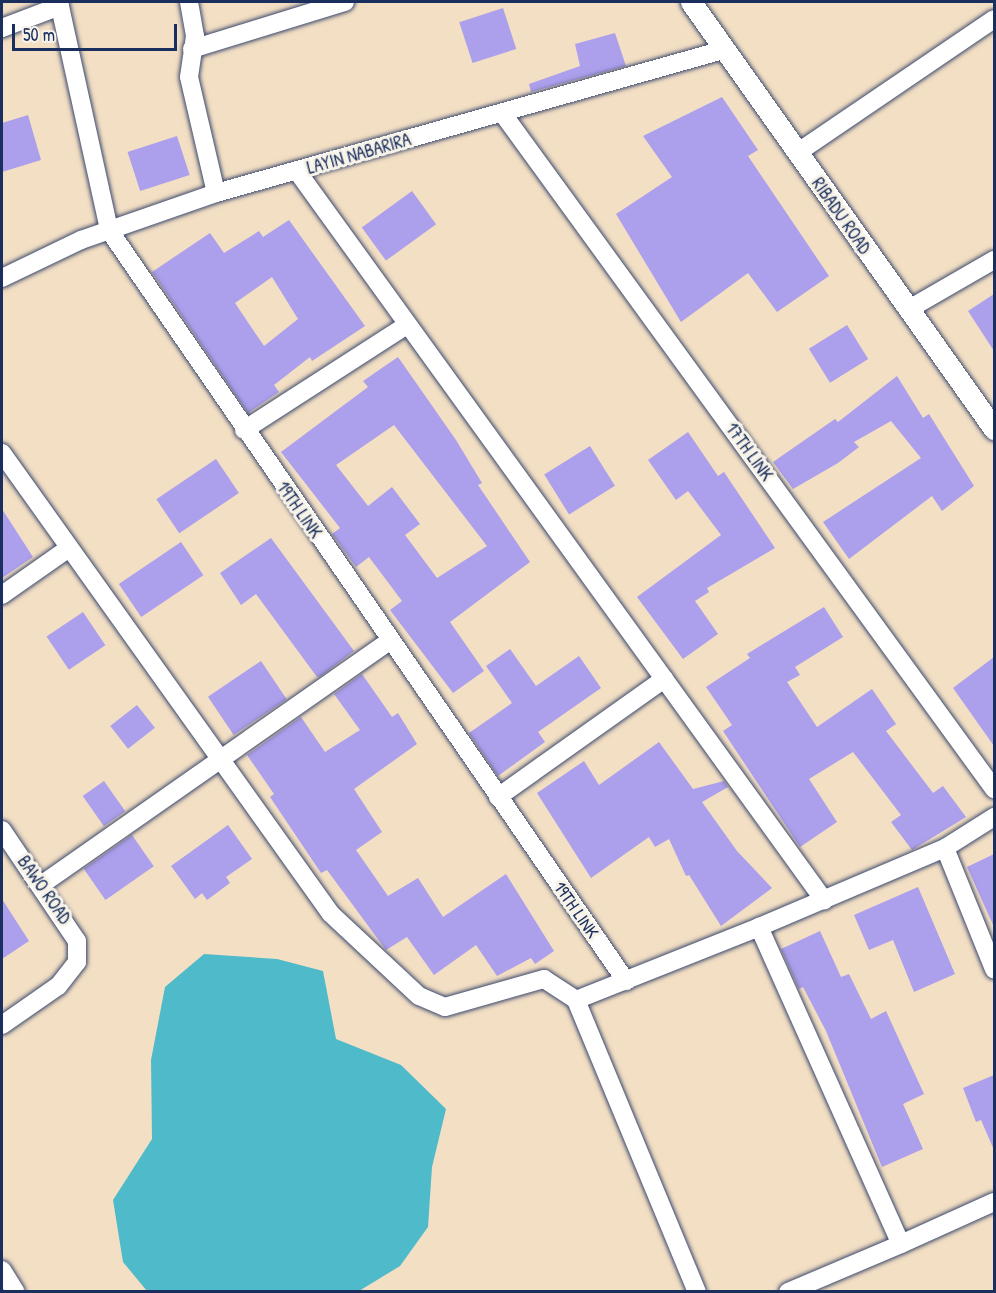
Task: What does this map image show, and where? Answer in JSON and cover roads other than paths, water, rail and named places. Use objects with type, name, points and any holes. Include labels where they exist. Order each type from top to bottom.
[{"type":"street","points":[[189,2],[195,29],[189,76],[216,193]]},
{"type":"street","points":[[192,49],[342,2]]},
{"type":"street","name":"RIBADU ROAD","points":[[691,2],[994,429]]},
{"type":"street","points":[[2,28],[60,4]]},
{"type":"street","name":"19TH LINK","points":[[60,4],[109,230],[244,430],[626,981]]},
{"type":"street","points":[[798,153],[994,19]]},
{"type":"street","name":"LAYIN NABARIRA","points":[[2,278],[109,230],[216,193],[503,114],[723,50]]},
{"type":"street","name":"17TH LINK","points":[[503,114],[994,789]]},
{"type":"street","points":[[297,171],[824,900]]},
{"type":"street","points":[[909,309],[994,260]]},
{"type":"street","points":[[244,430],[407,325]]},
{"type":"street","points":[[2,453],[331,914],[419,996],[445,1007],[544,979],[576,1000],[697,1292]]},
{"type":"street","points":[[2,595],[69,548]]},
{"type":"street","points":[[41,885],[390,641]]},
{"type":"street","points":[[498,797],[664,679]]},
{"type":"street","points":[[576,1000],[945,849],[994,817]]},
{"type":"street","name":"BAWO ROAD","points":[[2,830],[77,940],[77,962],[58,986],[2,1025]]},
{"type":"street","points":[[945,849],[994,969]]},
{"type":"street","points":[[759,927],[901,1244]]},
{"type":"street","points":[[788,1292],[994,1202]]},
{"type":"street","points":[[2,1270],[16,1292]]},
{"type":"water","points":[[204,954],[277,959],[323,971],[336,1039],[401,1065],[446,1109],[432,1167],[428,1227],[400,1266],[359,1291],[147,1291],[123,1262],[113,1200],[152,1139],[151,1060],[165,987]]}]
